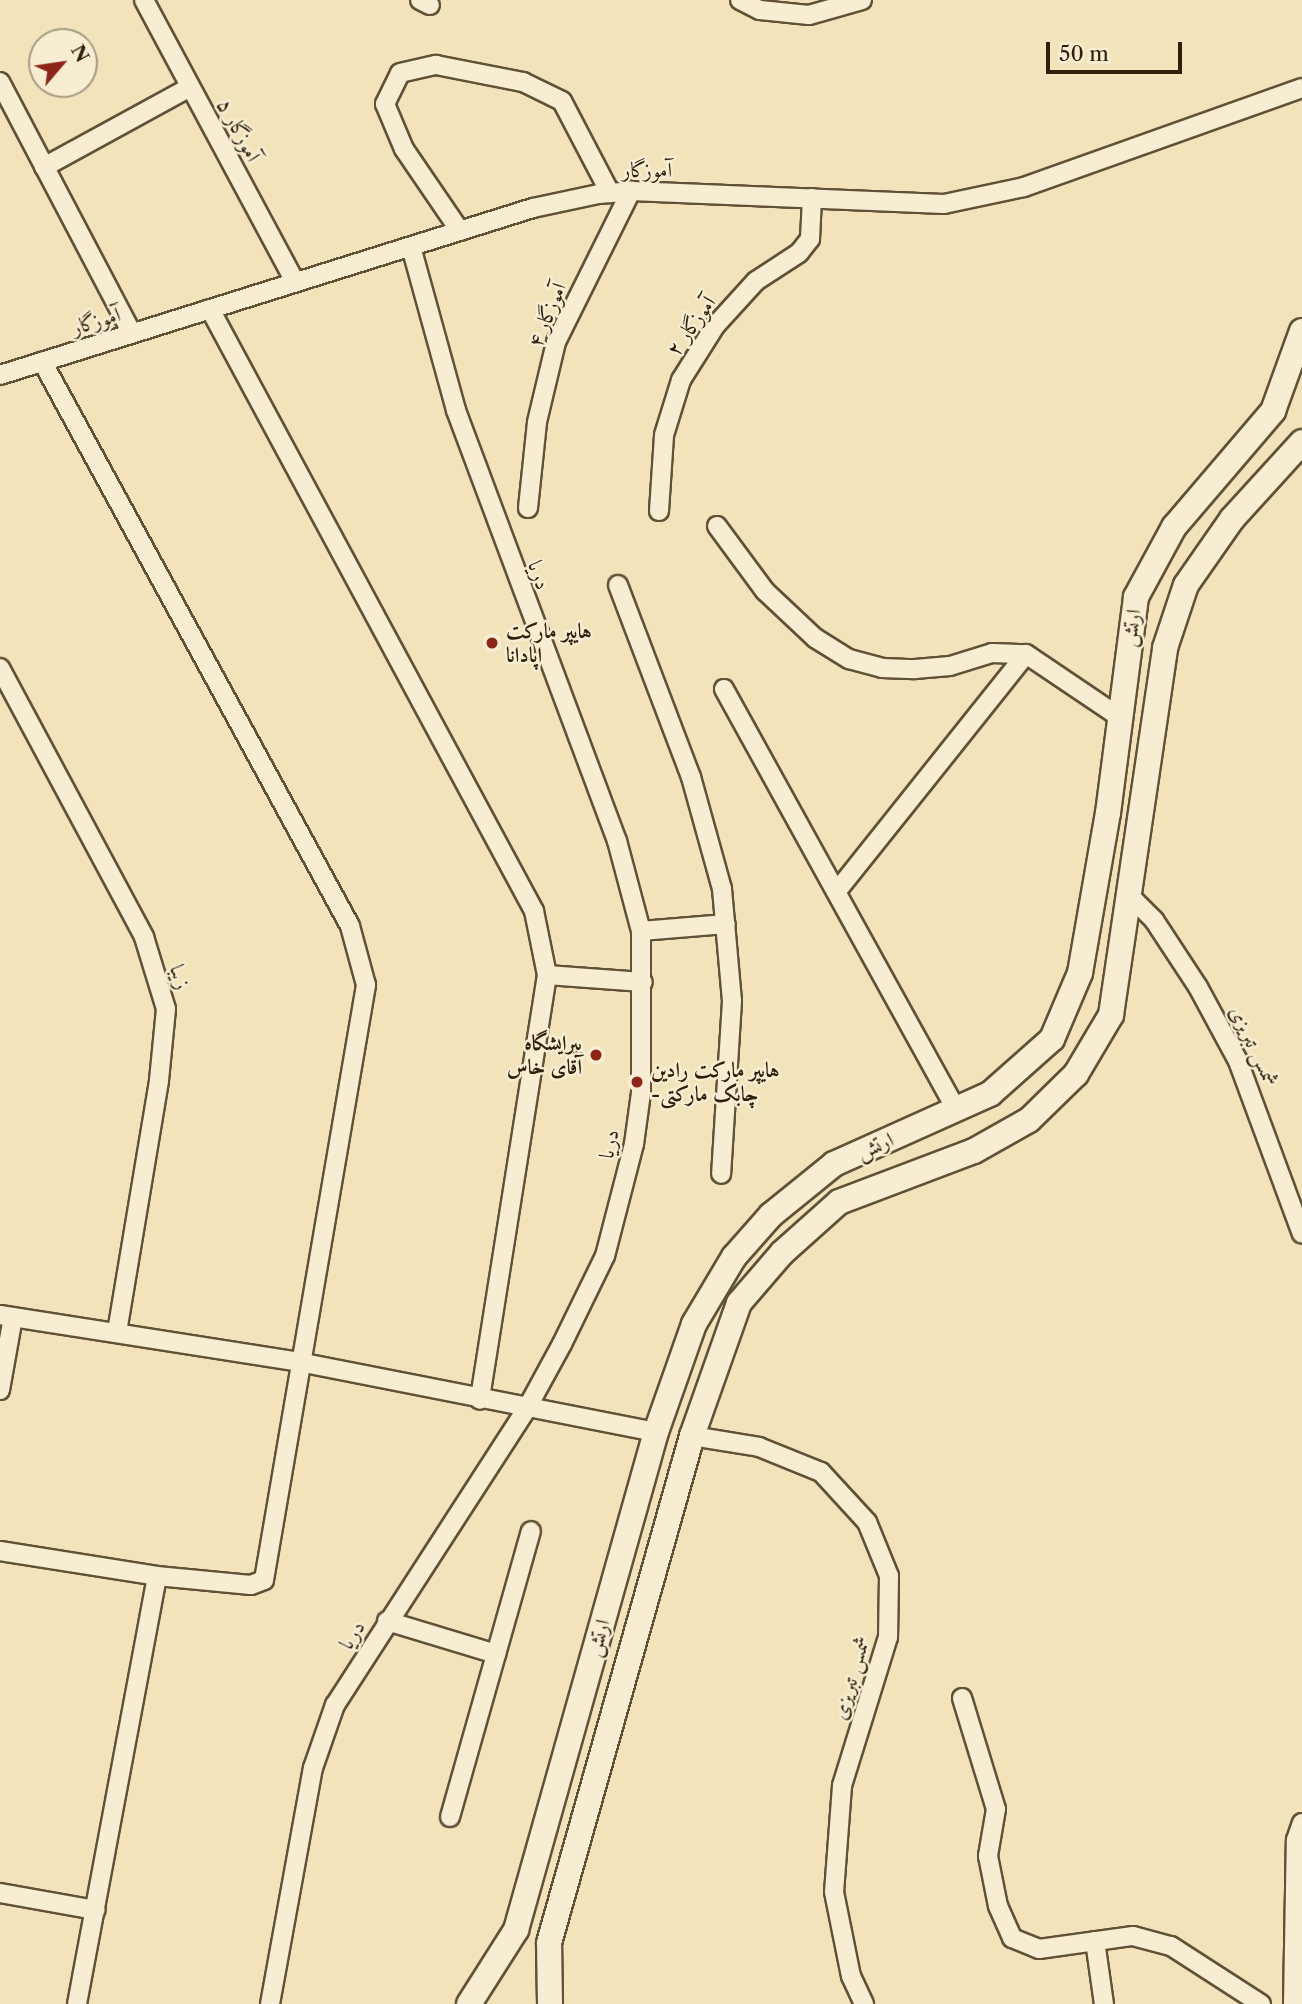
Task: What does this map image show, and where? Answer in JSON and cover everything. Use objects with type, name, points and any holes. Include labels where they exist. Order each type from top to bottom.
[{"type":"main road","name":"ارتش","points":[[469,2004],[516,1930],[656,1432],[694,1324],[734,1257],[771,1215],[834,1164],[990,1094],[1052,1039],[1080,974],[1108,813],[1118,716],[1136,597],[1174,527],[1273,411],[1302,331]]},
{"type":"main road","name":"ارتش","points":[[550,2004],[549,1942],[692,1436],[739,1303],[782,1253],[839,1202],[974,1151],[1029,1120],[1076,1074],[1111,1015],[1165,648],[1186,585],[1232,519],[1293,466],[1302,442]]},
{"type":"street","name":"آموزگار ۵","points":[[144,0],[295,282]]},
{"type":"street","points":[[740,0],[760,10],[809,15],[862,0]]},
{"type":"street","points":[[460,231],[404,149],[385,104],[400,73],[436,65],[523,82],[562,101],[610,193]]},
{"type":"street","points":[[0,82],[132,333]]},
{"type":"street","points":[[44,167],[190,87]]},
{"type":"street","name":"آموزگار","points":[[0,374],[533,208],[631,191],[944,204],[1024,187],[1302,88]]},
{"type":"street","name":"آموزگار ۴","points":[[528,508],[537,422],[556,342],[631,191]]},
{"type":"street","name":"آموزگار ۲","points":[[659,511],[664,435],[681,380],[715,326],[756,281],[799,253],[810,239],[812,198]]},
{"type":"street","name":"دریا","points":[[271,2004],[313,1768],[335,1705],[526,1409],[605,1256],[639,1106],[643,982],[641,931],[617,841],[456,410],[411,247]]},
{"type":"street","points":[[210,309],[534,911],[547,975],[480,1400]]},
{"type":"street","points":[[0,1551],[157,1576],[251,1586],[264,1580],[299,1363],[366,985],[350,926],[42,362]]},
{"type":"street","points":[[717,526],[765,592],[816,638],[849,659],[882,668],[915,669],[950,666],[992,653],[1026,654],[1118,716]]},
{"type":"street","points":[[618,584],[691,777],[722,889],[732,1001],[721,1174]]},
{"type":"street","points":[[837,891],[1026,654]]},
{"type":"street","name":"زیبا","points":[[0,668],[144,937],[166,1009],[159,1081],[117,1332]]},
{"type":"street","points":[[724,689],[956,1109]]},
{"type":"street","name":"شمس تبریزی","points":[[1130,897],[1154,920],[1198,987],[1238,1061],[1302,1234]]},
{"type":"street","points":[[641,931],[726,924]]},
{"type":"street","points":[[547,975],[643,982]]},
{"type":"street","points":[[0,1390],[6,1316],[299,1363],[656,1432]]},
{"type":"street","name":"شمس تبریزی","points":[[692,1436],[759,1447],[821,1472],[867,1522],[889,1576],[888,1637],[842,1786],[834,1892],[851,1976],[864,2004]]},
{"type":"street","points":[[450,1817],[531,1531]]},
{"type":"street","points":[[77,2004],[157,1576]]},
{"type":"street","points":[[387,1621],[496,1654]]},
{"type":"street","points":[[962,1698],[996,1809],[988,1856],[998,1906],[1012,1938],[1040,1949],[1133,1936],[1171,1946],[1261,2004]]},
{"type":"street","points":[[1293,2004],[1296,1840],[1302,1823]]},
{"type":"street","points":[[0,1893],[95,1910]]},
{"type":"street","points":[[1095,1941],[1104,2004]]},
{"type":"place","name":"هایپر مارکت اپادانا","points":[[492,643]]},
{"type":"place","name":"پیرایشگاه آقای خاس","points":[[596,1055]]},
{"type":"place","name":"هایپر مارکت رادین -چابک مارکتی","points":[[637,1082]]}]
